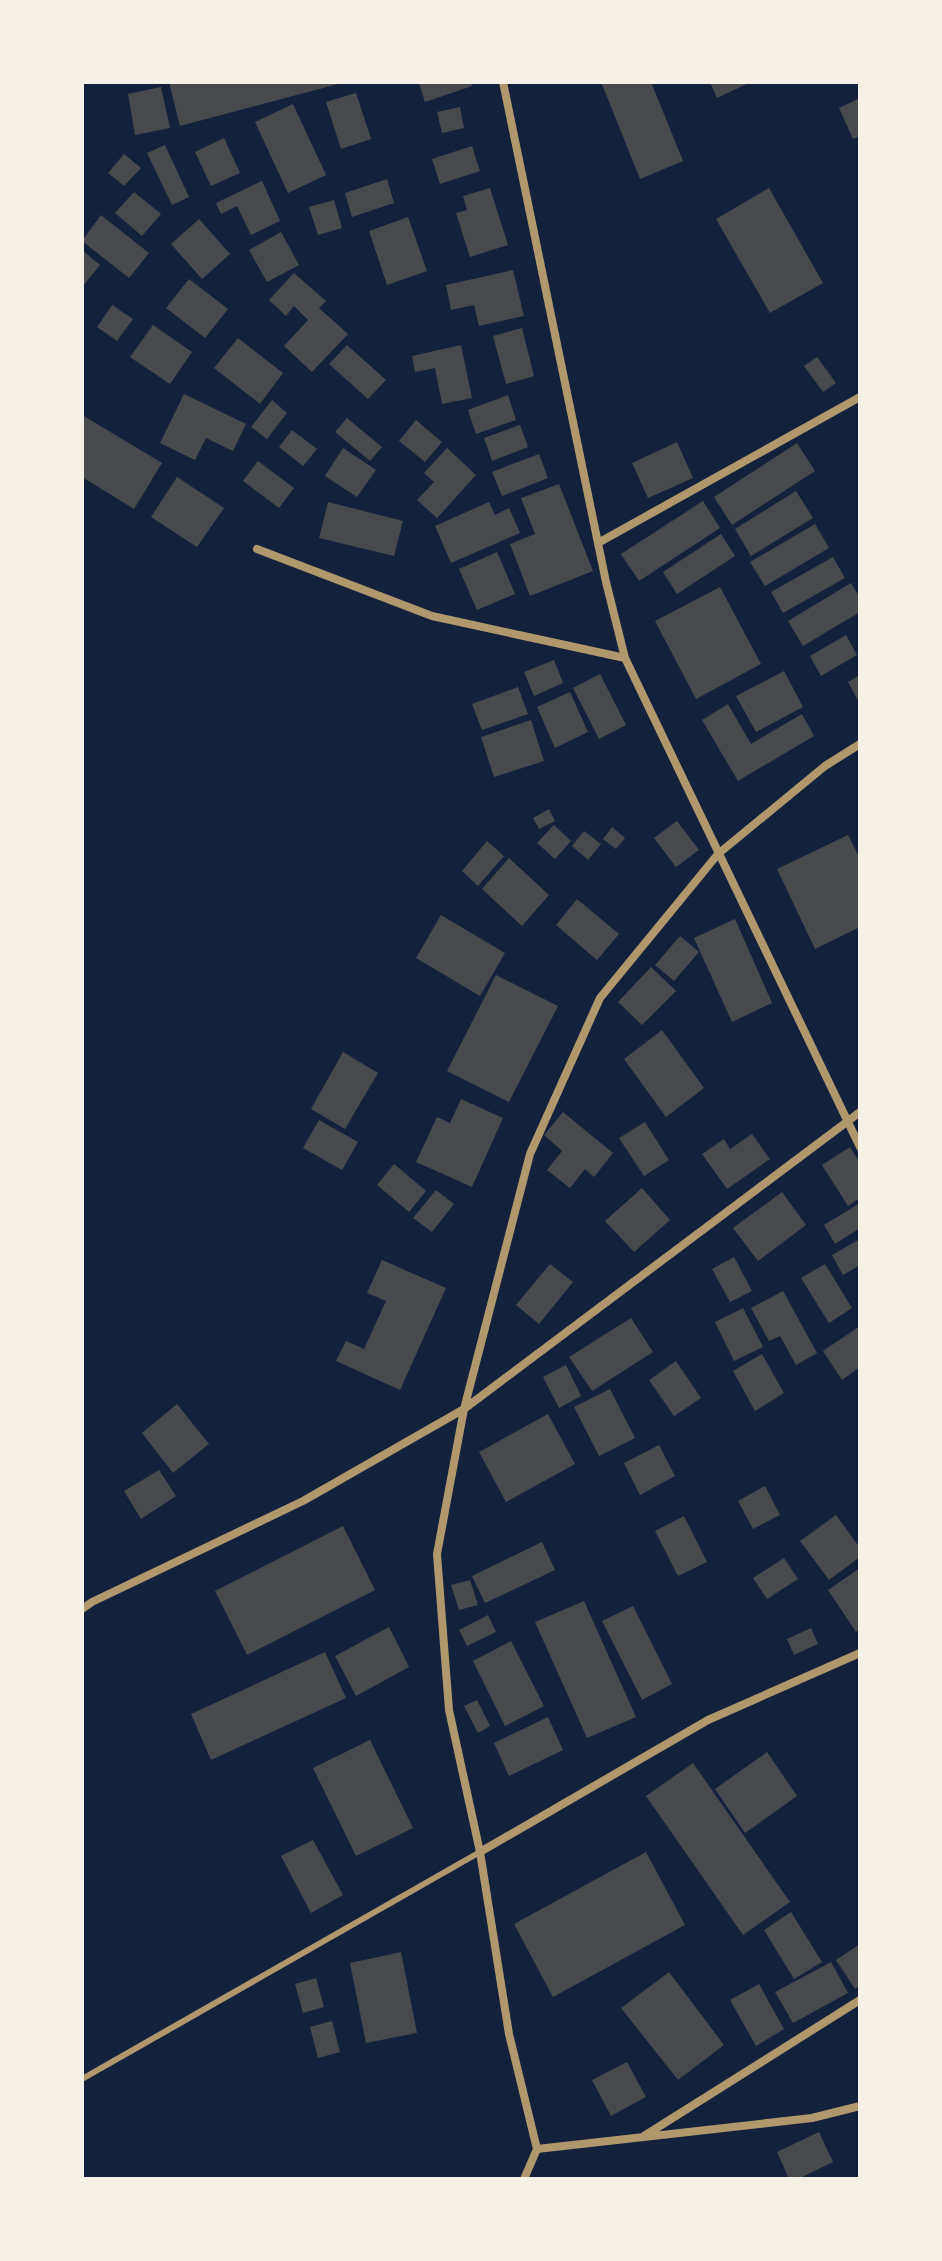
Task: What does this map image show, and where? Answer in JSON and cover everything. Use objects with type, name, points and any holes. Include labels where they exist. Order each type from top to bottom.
[{"type":"street","points":[[503,82],[598,543],[625,658],[860,1147]]},
{"type":"street","points":[[598,543],[860,397]]},
{"type":"street","points":[[257,549],[432,616],[625,658]]},
{"type":"street","points":[[524,2179],[537,2149],[509,2034],[480,1852],[449,1710],[437,1554],[464,1409],[530,1154],[600,998],[718,854],[825,766],[860,744]]},
{"type":"street","points":[[82,1609],[303,1501],[464,1409],[860,1112]]},
{"type":"street","points":[[480,1852],[708,1720],[860,1653]]},
{"type":"street","points":[[641,2137],[860,2000]]},
{"type":"street","points":[[537,2149],[812,2118],[860,2106]]},
{"type":"lane","points":[[82,2079],[480,1852]]},
{"type":"building","points":[[169,82],[342,82],[342,83],[180,126]]},
{"type":"building","points":[[471,82],[472,86],[425,102],[419,83]]},
{"type":"building","points":[[601,82],[651,82],[683,161],[640,179]]},
{"type":"building","points":[[710,82],[751,82],[717,98]]},
{"type":"building","points":[[161,87],[170,128],[135,135],[128,94]]},
{"type":"building","points":[[356,93],[371,139],[341,149],[326,102]]},
{"type":"building","points":[[860,98],[860,136],[853,139],[839,108]]},
{"type":"building","points":[[293,104],[326,175],[288,193],[255,122]]},
{"type":"building","points":[[460,107],[464,128],[442,133],[437,112]]},
{"type":"building","points":[[224,138],[240,173],[211,186],[195,152]]},
{"type":"building","points":[[165,145],[189,197],[172,205],[147,153]]},
{"type":"building","points":[[472,146],[480,171],[440,184],[432,159]]},
{"type":"building","points":[[124,154],[141,168],[124,186],[108,173]]},
{"type":"building","points":[[387,179],[394,203],[352,217],[345,193]]},
{"type":"building","points":[[262,181],[280,221],[251,235],[237,206],[221,214],[216,203]]},
{"type":"building","points":[[490,188],[508,245],[470,257],[456,213],[467,210],[463,196]]},
{"type":"building","points":[[769,188],[823,283],[770,313],[716,219]]},
{"type":"building","points":[[134,192],[161,214],[142,236],[115,213]]},
{"type":"building","points":[[334,200],[342,228],[318,235],[309,207]]},
{"type":"building","points":[[101,215],[149,253],[129,278],[82,241]]},
{"type":"building","points":[[408,217],[427,271],[387,285],[369,231]]},
{"type":"building","points":[[199,219],[230,254],[202,279],[171,244]]},
{"type":"building","points":[[281,232],[299,265],[267,282],[249,250]]},
{"type":"building","points":[[82,250],[100,265],[82,287]]},
{"type":"building","points":[[513,270],[524,316],[479,326],[474,305],[451,310],[446,285]]},
{"type":"building","points":[[294,273],[326,301],[319,308],[348,334],[312,372],[284,346],[308,320],[294,306],[286,316],[269,300]]},
{"type":"building","points":[[189,279],[228,309],[205,338],[166,308]]},
{"type":"building","points":[[112,305],[133,319],[117,341],[97,327]]},
{"type":"building","points":[[153,325],[192,352],[170,384],[130,357]]},
{"type":"building","points":[[522,328],[534,376],[506,384],[493,336]]},
{"type":"building","points":[[238,338],[283,373],[260,404],[214,368]]},
{"type":"building","points":[[347,345],[386,380],[368,399],[329,364]]},
{"type":"building","points":[[461,345],[472,398],[442,404],[435,368],[415,372],[412,356]]},
{"type":"building","points":[[817,357],[836,383],[823,392],[804,366]]},
{"type":"building","points":[[184,394],[246,424],[233,451],[206,438],[195,460],[160,443]]},
{"type":"building","points":[[508,395],[516,420],[476,434],[468,410]]},
{"type":"building","points":[[272,400],[287,413],[267,439],[251,427]]},
{"type":"building","points":[[82,415],[162,463],[134,509],[82,477]]},
{"type":"building","points":[[347,418],[382,447],[370,461],[335,432]]},
{"type":"building","points":[[416,420],[442,442],[425,462],[399,441]]},
{"type":"building","points":[[520,425],[528,447],[492,461],[484,438]]},
{"type":"building","points":[[292,430],[317,449],[303,466],[279,447]]},
{"type":"building","points":[[677,442],[693,478],[648,498],[632,463]]},
{"type":"building","points":[[797,443],[815,471],[732,525],[714,497]]},
{"type":"building","points":[[343,448],[376,470],[357,497],[325,476]]},
{"type":"building","points":[[447,448],[476,475],[437,518],[417,500],[434,482],[424,473]]},
{"type":"building","points":[[539,454],[548,478],[502,496],[492,472]]},
{"type":"building","points":[[258,461],[294,488],[279,508],[243,481]]},
{"type":"building","points":[[177,477],[224,508],[197,547],[151,517]]},
{"type":"building","points":[[559,484],[593,571],[530,596],[510,544],[535,534],[521,498]]},
{"type":"building","points":[[796,491],[813,518],[751,556],[735,529]]},
{"type":"building","points":[[703,501],[720,528],[639,581],[621,554]]},
{"type":"building","points":[[328,502],[403,521],[394,556],[319,538]]},
{"type":"building","points":[[489,502],[495,515],[509,508],[520,533],[451,563],[435,526]]},
{"type":"building","points":[[815,524],[829,548],[765,586],[750,562]]},
{"type":"building","points":[[721,534],[735,556],[677,594],[663,572]]},
{"type":"building","points":[[497,552],[515,594],[477,610],[459,569]]},
{"type":"building","points":[[833,557],[845,578],[783,613],[771,592]]},
{"type":"building","points":[[851,583],[860,598],[860,612],[803,646],[788,621]]},
{"type":"building","points":[[720,587],[761,664],[696,699],[655,621]]},
{"type":"building","points":[[846,635],[857,655],[821,676],[810,656]]},
{"type":"building","points":[[554,660],[563,683],[534,696],[524,672]]},
{"type":"building","points":[[784,671],[803,707],[756,732],[736,696]]},
{"type":"building","points":[[600,674],[626,725],[599,739],[573,688]]},
{"type":"building","points":[[860,675],[860,704],[848,682]]},
{"type":"building","points":[[518,687],[528,714],[482,730],[472,704]]},
{"type":"building","points":[[570,692],[588,732],[555,748],[537,707]]},
{"type":"building","points":[[728,704],[751,744],[802,714],[814,736],[738,781],[702,720]]},
{"type":"building","points":[[531,720],[544,761],[494,777],[481,737]]},
{"type":"building","points":[[549,809],[555,821],[539,829],[533,818]]},
{"type":"building","points":[[677,821],[699,850],[676,867],[654,838]]},
{"type":"building","points":[[554,825],[571,841],[555,859],[537,843]]},
{"type":"building","points":[[612,827],[625,838],[616,849],[603,839]]},
{"type":"building","points":[[584,831],[601,844],[588,860],[572,846]]},
{"type":"building","points":[[848,835],[860,859],[860,927],[815,949],[777,869]]},
{"type":"building","points":[[487,841],[504,856],[478,886],[462,871]]},
{"type":"building","points":[[509,858],[549,895],[522,926],[482,889]]},
{"type":"building","points":[[577,899],[619,934],[597,960],[556,925]]},
{"type":"building","points":[[441,915],[505,953],[480,996],[416,958]]},
{"type":"building","points":[[735,919],[772,1003],[732,1022],[694,938]]},
{"type":"building","points":[[680,936],[699,952],[674,981],[655,965]]},
{"type":"building","points":[[651,967],[676,991],[642,1025],[618,1002]]},
{"type":"building","points":[[496,975],[558,1006],[509,1102],[447,1071]]},
{"type":"building","points":[[662,1030],[704,1088],[666,1117],[624,1059]]},
{"type":"building","points":[[343,1052],[378,1073],[345,1129],[311,1109]]},
{"type":"building","points":[[461,1099],[503,1118],[472,1187],[416,1162],[437,1117],[450,1123]]},
{"type":"building","points":[[563,1112],[613,1153],[594,1177],[585,1169],[570,1188],[547,1170],[562,1151],[544,1135]]},
{"type":"building","points":[[319,1120],[358,1142],[342,1170],[303,1148]]},
{"type":"building","points":[[645,1122],[669,1160],[644,1176],[619,1138]]},
{"type":"building","points":[[752,1134],[770,1159],[727,1189],[702,1154],[724,1139],[730,1149]]},
{"type":"building","points":[[850,1147],[860,1163],[860,1198],[848,1206],[822,1165]]},
{"type":"building","points":[[394,1164],[426,1191],[409,1212],[377,1185]]},
{"type":"building","points":[[642,1188],[670,1220],[634,1252],[605,1221]]},
{"type":"building","points":[[436,1190],[454,1204],[432,1232],[413,1218]]},
{"type":"building","points":[[782,1192],[806,1225],[758,1261],[733,1228]]},
{"type":"building","points":[[860,1203],[860,1228],[835,1244],[824,1225]]},
{"type":"building","points":[[860,1239],[860,1265],[843,1275],[832,1255]]},
{"type":"building","points":[[734,1257],[752,1291],[730,1302],[712,1269]]},
{"type":"building","points":[[382,1260],[446,1288],[400,1390],[336,1361],[346,1341],[364,1349],[386,1301],[367,1293]]},
{"type":"building","points":[[550,1264],[573,1282],[539,1324],[516,1305]]},
{"type":"building","points":[[825,1264],[852,1308],[829,1323],[801,1278]]},
{"type":"building","points":[[783,1291],[817,1353],[796,1365],[780,1336],[769,1341],[751,1308]]},
{"type":"building","points":[[743,1308],[763,1347],[734,1361],[715,1322]]},
{"type":"building","points":[[631,1318],[653,1352],[592,1391],[569,1357]]},
{"type":"building","points":[[860,1326],[860,1367],[842,1380],[823,1351]]},
{"type":"building","points":[[762,1354],[784,1393],[755,1411],[733,1371]]},
{"type":"building","points":[[676,1361],[701,1398],[674,1416],[649,1380]]},
{"type":"building","points":[[566,1365],[581,1396],[559,1408],[543,1377]]},
{"type":"building","points":[[610,1389],[635,1438],[599,1456],[574,1407]]},
{"type":"building","points":[[177,1404],[209,1444],[173,1473],[142,1433]]},
{"type":"building","points":[[548,1414],[575,1464],[506,1502],[479,1452]]},
{"type":"building","points":[[659,1445],[675,1476],[640,1495],[624,1463]]},
{"type":"building","points":[[159,1470],[176,1496],[141,1519],[124,1491]]},
{"type":"building","points":[[765,1486],[780,1515],[753,1529],[738,1501]]},
{"type":"building","points":[[836,1515],[860,1548],[860,1557],[829,1580],[800,1541]]},
{"type":"building","points":[[684,1516],[707,1562],[678,1576],[655,1531]]},
{"type":"building","points":[[343,1526],[375,1590],[247,1655],[215,1591]]},
{"type":"building","points":[[542,1542],[555,1570],[485,1603],[472,1576]]},
{"type":"building","points":[[784,1558],[798,1579],[767,1599],[753,1578]]},
{"type":"building","points":[[860,1568],[860,1629],[856,1632],[828,1590]]},
{"type":"building","points":[[470,1580],[478,1605],[459,1610],[451,1585]]},
{"type":"building","points":[[584,1601],[636,1717],[587,1738],[535,1622]]},
{"type":"building","points":[[633,1606],[672,1684],[642,1700],[602,1621]]},
{"type":"building","points":[[488,1615],[496,1632],[467,1646],[459,1630]]},
{"type":"building","points":[[389,1627],[409,1667],[356,1696],[335,1656]]},
{"type":"building","points":[[811,1628],[818,1644],[794,1655],[787,1639]]},
{"type":"building","points":[[511,1641],[544,1706],[505,1726],[473,1661]]},
{"type":"building","points":[[325,1652],[346,1698],[211,1760],[191,1714]]},
{"type":"building","points":[[477,1700],[490,1726],[478,1733],[464,1706]]},
{"type":"building","points":[[548,1717],[563,1750],[509,1776],[494,1743]]},
{"type":"building","points":[[370,1740],[413,1828],[356,1856],[313,1768]]},
{"type":"building","points":[[767,1752],[797,1796],[745,1833],[715,1789]]},
{"type":"building","points":[[693,1763],[790,1902],[743,1935],[646,1796]]},
{"type":"building","points":[[313,1840],[343,1895],[311,1913],[281,1856]]},
{"type":"building","points":[[646,1852],[685,1925],[553,1997],[514,1924]]},
{"type":"building","points":[[791,1912],[822,1962],[794,1979],[764,1930]]},
{"type":"building","points":[[860,1944],[860,1985],[855,1989],[836,1960]]},
{"type":"building","points":[[401,1952],[417,2033],[366,2043],[350,1963]]},
{"type":"building","points":[[831,1962],[848,1993],[793,2023],[775,1992]]},
{"type":"building","points":[[669,1972],[724,2045],[678,2080],[621,2008]]},
{"type":"building","points":[[316,1978],[324,2007],[303,2013],[295,1984]]},
{"type":"building","points":[[759,1984],[784,2029],[756,2046],[730,2000]]},
{"type":"building","points":[[332,2021],[340,2052],[318,2058],[310,2027]]},
{"type":"building","points":[[627,2062],[646,2097],[611,2116],[592,2080]]},
{"type":"building","points":[[819,2132],[833,2162],[798,2179],[789,2179],[777,2152]]}]
